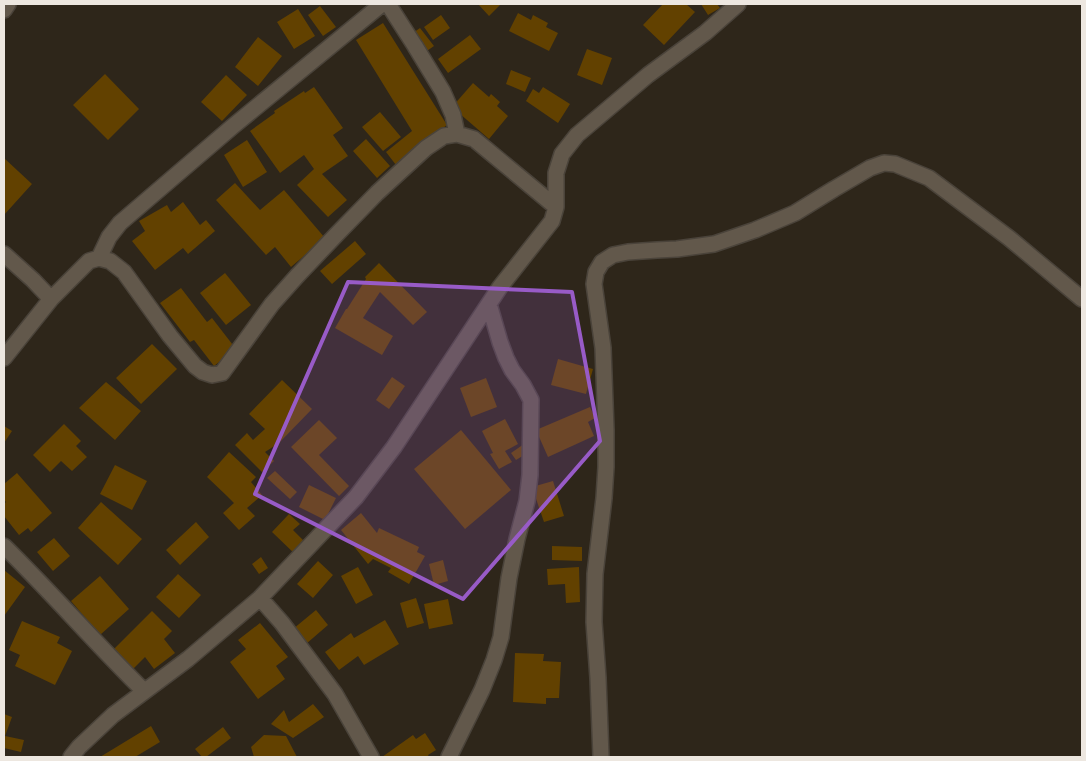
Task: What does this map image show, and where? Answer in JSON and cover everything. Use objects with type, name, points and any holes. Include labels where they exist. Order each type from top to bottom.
[{"type":"street","points":[[4,10],[8,4]]},
{"type":"street","points":[[99,258],[109,237],[120,222],[382,4]]},
{"type":"street","points":[[388,4],[443,92],[453,115],[458,134]]},
{"type":"street","points":[[71,757],[113,715],[188,659],[260,598],[356,497],[394,447],[500,287],[552,221],[556,207],[556,173],[562,154],[577,135],[648,75],[705,33],[738,4]]},
{"type":"street","points":[[4,358],[51,299],[89,261],[99,258],[110,261],[124,272],[170,336],[195,366],[203,372],[212,375],[222,372],[272,304],[336,235],[426,148],[444,136],[458,134],[474,140],[556,207]]},
{"type":"street","points":[[601,757],[594,622],[595,574],[606,467],[606,430],[603,348],[594,284],[596,272],[602,262],[620,253],[714,244],[755,230],[795,213],[870,168],[884,163],[895,164],[929,178],[1009,238],[1082,299]]},
{"type":"street","points":[[4,254],[51,299]]},
{"type":"street","points":[[449,757],[482,690],[501,637],[509,578],[527,501],[530,475],[531,400],[524,385],[512,370],[506,358],[489,304]]},
{"type":"street","points":[[4,546],[104,652],[144,691]]},
{"type":"street","points":[[260,598],[282,623],[335,694],[371,757]]},
{"type":"highlighted area","points":[[348,282],[572,292],[600,441],[463,599],[255,494]]},
{"type":"building","points":[[478,4],[498,4],[500,5],[489,16]]},
{"type":"building","points":[[663,4],[686,4],[695,12],[664,45],[643,25]]},
{"type":"building","points":[[701,4],[717,4],[720,8],[708,15]]},
{"type":"building","points":[[320,6],[336,27],[323,36],[308,15]]},
{"type":"building","points":[[298,9],[315,36],[294,49],[277,22]]},
{"type":"building","points":[[518,13],[531,20],[533,15],[548,23],[546,27],[558,33],[549,51],[509,31]]},
{"type":"building","points":[[441,15],[450,28],[433,40],[424,27]]},
{"type":"building","points":[[383,23],[447,125],[396,165],[386,152],[412,131],[356,40]]},
{"type":"building","points":[[420,28],[434,46],[424,53],[410,35]]},
{"type":"building","points":[[470,35],[481,49],[448,73],[438,59]]},
{"type":"building","points":[[258,37],[282,56],[258,86],[235,67]]},
{"type":"building","points":[[587,49],[612,58],[602,85],[577,75]]},
{"type":"building","points":[[511,70],[531,78],[525,92],[506,84]]},
{"type":"building","points":[[105,74],[139,109],[108,140],[73,105]]},
{"type":"building","points":[[226,75],[247,95],[222,121],[201,102]]},
{"type":"building","points":[[473,83],[489,97],[491,94],[500,102],[497,106],[508,116],[489,139],[452,107]]},
{"type":"building","points":[[314,87],[343,128],[333,135],[348,156],[322,174],[347,200],[328,217],[297,185],[314,169],[304,155],[280,173],[250,131],[275,113],[274,111],[304,91],[305,93]]},
{"type":"building","points":[[543,87],[570,104],[558,123],[526,101],[533,89],[539,93]]},
{"type":"building","points":[[380,112],[401,137],[383,151],[362,127]]},
{"type":"building","points":[[366,139],[390,166],[377,178],[353,151]]},
{"type":"building","points":[[247,140],[267,172],[243,187],[224,155]]},
{"type":"building","points":[[4,158],[32,184],[4,215]]},
{"type":"building","points":[[235,183],[260,210],[284,190],[325,238],[291,267],[275,247],[266,255],[216,200]]},
{"type":"building","points":[[183,202],[200,225],[206,220],[215,231],[188,254],[183,248],[155,270],[132,241],[145,231],[139,221],[167,205],[171,212]]},
{"type":"building","points":[[355,241],[366,254],[332,284],[320,271]]},
{"type":"building","points":[[379,263],[427,312],[413,325],[380,292],[363,318],[393,336],[382,355],[335,328],[366,279],[365,277]]},
{"type":"building","points":[[225,273],[251,305],[226,325],[200,293]]},
{"type":"building","points":[[181,288],[207,322],[212,318],[236,349],[214,366],[194,340],[190,342],[160,303]]},
{"type":"building","points":[[152,344],[177,369],[141,404],[116,378]]},
{"type":"building","points":[[558,359],[593,369],[586,394],[551,385]]},
{"type":"building","points":[[392,377],[405,386],[389,409],[376,400]]},
{"type":"building","points":[[486,378],[497,407],[471,417],[460,388]]},
{"type":"building","points":[[282,380],[312,409],[279,443],[265,452],[274,461],[262,472],[235,445],[247,433],[253,440],[265,429],[249,414]]},
{"type":"building","points":[[106,382],[141,411],[115,440],[79,408]]},
{"type":"building","points":[[590,407],[595,418],[588,422],[594,436],[548,457],[536,430]]},
{"type":"building","points":[[505,419],[518,444],[505,451],[512,462],[499,469],[490,454],[493,453],[482,431]]},
{"type":"building","points":[[319,420],[337,438],[319,455],[349,486],[339,496],[291,447]]},
{"type":"building","points":[[64,424],[81,441],[76,446],[87,457],[72,471],[61,461],[50,472],[33,455]]},
{"type":"building","points":[[4,426],[12,431],[4,443]]},
{"type":"building","points":[[461,430],[511,490],[465,529],[414,469]]},
{"type":"building","points":[[524,444],[529,452],[516,460],[511,453]]},
{"type":"building","points":[[229,452],[256,477],[251,482],[262,495],[247,508],[255,516],[239,530],[223,513],[234,503],[207,477]]},
{"type":"building","points":[[115,465],[147,481],[132,510],[100,494]]},
{"type":"building","points":[[275,471],[297,492],[290,499],[267,478]]},
{"type":"building","points":[[17,473],[52,513],[31,532],[28,528],[19,535],[4,516],[4,504],[6,502],[4,500],[4,484]]},
{"type":"building","points":[[553,481],[564,516],[544,522],[532,487]]},
{"type":"building","points":[[309,485],[336,498],[325,520],[299,507]]},
{"type":"building","points":[[101,502],[142,539],[118,565],[78,528]]},
{"type":"building","points":[[361,513],[377,533],[379,528],[419,547],[417,552],[425,556],[409,584],[388,572],[391,568],[373,559],[368,564],[341,530]]},
{"type":"building","points":[[289,514],[300,524],[293,530],[308,545],[297,556],[272,532]]},
{"type":"building","points":[[196,522],[209,537],[180,565],[166,550]]},
{"type":"building","points":[[54,538],[70,556],[53,571],[37,552]]},
{"type":"building","points":[[552,546],[582,547],[582,561],[552,560]]},
{"type":"building","points":[[261,557],[268,568],[259,574],[252,564]]},
{"type":"building","points":[[443,560],[448,581],[434,585],[429,564]]},
{"type":"building","points":[[318,561],[333,575],[313,598],[297,584]]},
{"type":"building","points":[[358,567],[373,595],[356,604],[341,576]]},
{"type":"building","points":[[579,567],[580,602],[566,603],[565,584],[548,585],[547,569]]},
{"type":"building","points":[[4,570],[25,587],[4,616]]},
{"type":"building","points":[[178,574],[201,595],[179,618],[156,597]]},
{"type":"building","points":[[100,576],[129,609],[100,635],[71,601]]},
{"type":"building","points":[[416,598],[424,623],[407,628],[400,603]]},
{"type":"building","points":[[448,599],[453,624],[429,629],[424,604]]},
{"type":"building","points":[[316,610],[328,625],[306,644],[293,629]]},
{"type":"building","points":[[152,611],[172,631],[164,639],[175,653],[154,669],[145,657],[131,671],[111,652]]},
{"type":"building","points":[[385,620],[399,644],[364,665],[358,656],[339,670],[325,652],[351,633],[354,638]]},
{"type":"building","points":[[22,621],[60,637],[57,643],[72,651],[55,685],[15,666],[20,655],[9,650]]},
{"type":"building","points":[[260,623],[288,657],[276,666],[285,679],[258,699],[230,662],[246,649],[238,640]]},
{"type":"building","points":[[515,653],[544,654],[543,661],[561,662],[559,698],[546,698],[546,704],[513,702]]},
{"type":"building","points":[[313,704],[324,717],[293,738],[271,724],[284,710],[289,722]]},
{"type":"building","points":[[4,714],[12,717],[5,736],[24,740],[21,752],[4,748]]},
{"type":"building","points":[[151,726],[160,742],[135,757],[100,757]]},
{"type":"building","points":[[223,727],[231,738],[206,757],[202,757],[195,749]]},
{"type":"building","points":[[425,733],[436,750],[428,755],[429,757],[382,757],[413,735],[416,739]]},
{"type":"building","points":[[264,735],[286,736],[297,757],[254,757],[251,747]]}]
